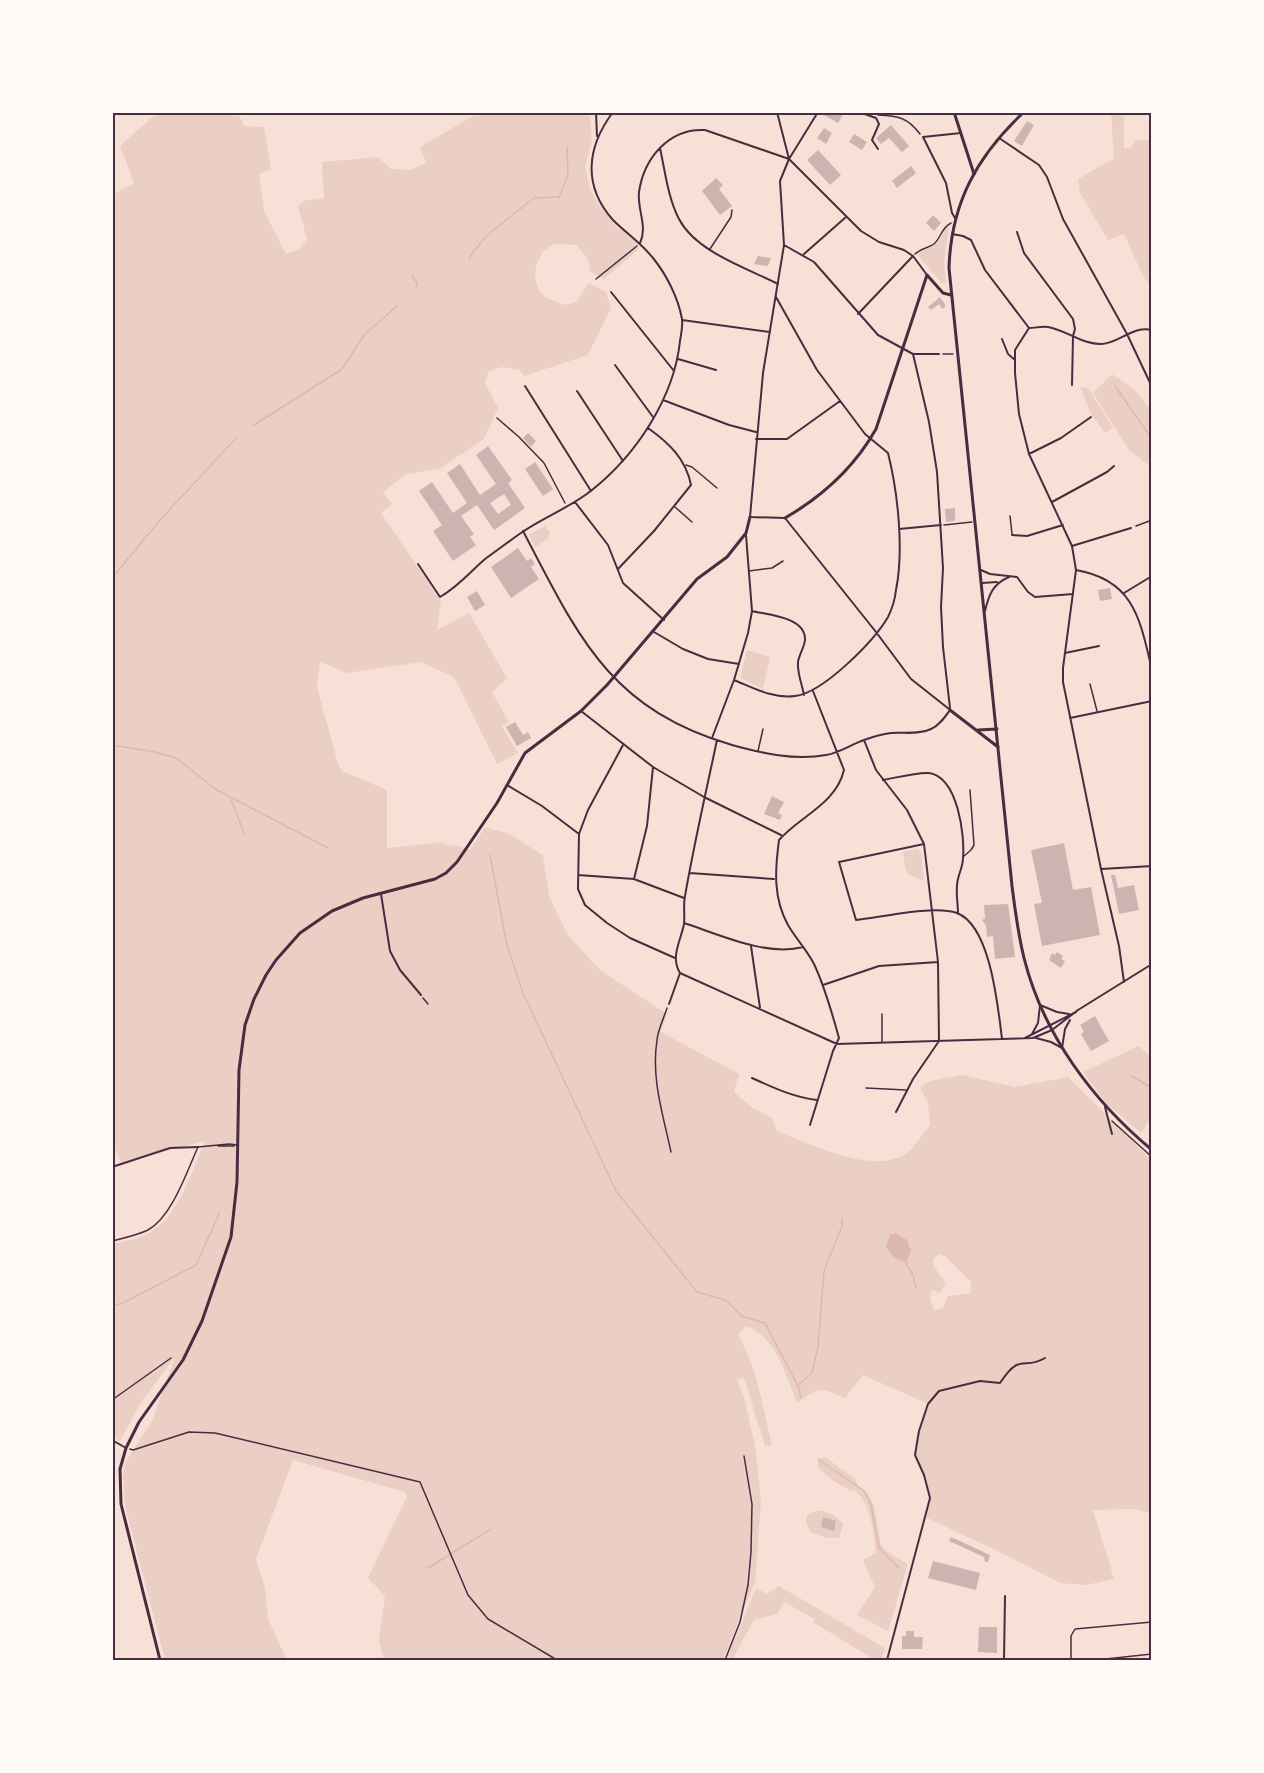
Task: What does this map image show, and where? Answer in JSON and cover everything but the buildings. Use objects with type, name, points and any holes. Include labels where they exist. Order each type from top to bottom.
[{"type":"street","points":[[596,112],[597,136]]},
{"type":"street","points":[[418,564],[440,597],[452,590],[487,558],[523,531],[591,491],[623,461],[663,400],[678,359],[682,320],[666,277],[653,258],[613,219],[601,202],[591,156],[597,136],[612,114],[607,112]]},
{"type":"street","points":[[777,112],[789,159]]},
{"type":"street","points":[[711,738],[734,680],[747,639],[752,611],[746,533],[750,517],[756,432],[784,245],[780,181],[789,159],[818,112]]},
{"type":"street","points":[[859,112],[876,118],[879,124],[872,140],[878,149]]},
{"type":"street","points":[[954,112],[974,174]]},
{"type":"street","points":[[1024,112],[999,138],[974,174],[955,220],[950,268],[1012,886],[1021,946],[1028,973],[1049,1025],[1062,1048],[1105,1107],[1152,1150]]},
{"type":"street","points":[[640,243],[644,233],[639,194],[650,158],[672,137],[705,130],[789,159],[869,238],[904,250],[913,256],[943,293],[951,295]]},
{"type":"street","points":[[955,220],[946,183],[923,137],[961,133]]},
{"type":"street","points":[[999,138],[1039,165],[1047,177],[1063,219],[1127,334],[1152,387]]},
{"type":"street","points":[[660,148],[674,206],[680,221],[690,234],[709,250],[778,284]]},
{"type":"street","points":[[804,254],[846,217]]},
{"type":"street","points":[[1017,232],[1024,253],[1073,318],[1075,329],[1072,385]]},
{"type":"street","points":[[952,234],[971,240],[986,270],[1029,328]]},
{"type":"street","points":[[784,245],[804,254],[879,335],[914,354],[939,354]]},
{"type":"street","points":[[858,314],[913,256]]},
{"type":"street","points":[[750,517],[785,518],[810,504],[835,484],[870,440],[876,429],[927,275]]},
{"type":"street","points":[[611,292],[674,371]]},
{"type":"street","points":[[734,680],[769,694],[787,697],[813,691],[844,667],[876,632],[888,617],[897,590],[899,529],[888,453],[870,440],[840,402],[817,369],[776,297]]},
{"type":"street","points":[[682,320],[770,332]]},
{"type":"street","points":[[1029,328],[1048,327],[1101,344],[1113,342],[1127,334],[1148,328],[1152,330]]},
{"type":"street","points":[[1029,328],[1015,350],[1019,414],[1029,454],[1072,546],[1076,570],[1063,682],[1119,946],[1124,982]]},
{"type":"street","points":[[1002,339],[1008,354],[1015,360]]},
{"type":"street","points":[[523,531],[556,596],[581,637],[613,678],[645,705],[679,726],[758,752],[785,756],[829,755],[864,740],[889,734],[932,729],[950,710],[943,647],[941,525],[937,472],[914,354]]},
{"type":"street","points":[[678,359],[716,370]]},
{"type":"street","points":[[615,365],[653,417]]},
{"type":"street","points":[[525,386],[591,491]]},
{"type":"street","points":[[577,391],[623,461]]},
{"type":"street","points":[[663,400],[729,425],[756,432]]},
{"type":"street","points":[[756,439],[787,439],[840,402]]},
{"type":"street","points":[[1029,454],[1061,438],[1090,417]]},
{"type":"street","points":[[618,569],[675,507],[691,485],[688,471],[679,454],[647,427]]},
{"type":"street","points":[[1052,502],[1114,466]]},
{"type":"street","points":[[575,502],[608,545],[623,582],[664,620]]},
{"type":"street","points":[[785,518],[911,679],[998,747]]},
{"type":"street","points":[[899,529],[941,525]]},
{"type":"street","points":[[1012,535],[1027,536],[1064,525]]},
{"type":"street","points":[[1072,546],[1131,528]]},
{"type":"street","points":[[160,1660],[121,1504],[120,1469],[126,1448],[147,1410],[183,1360],[209,1300],[231,1237],[237,1182],[239,1070],[245,1025],[266,975],[288,945],[313,922],[352,902],[435,879],[446,873],[463,855],[525,753],[581,711],[654,632],[697,579],[727,557],[746,533]]},
{"type":"street","points":[[981,570],[1017,577],[1028,592],[1035,597],[1073,594]]},
{"type":"street","points":[[1076,570],[1092,573],[1110,581],[1124,592],[1137,616],[1152,670]]},
{"type":"street","points":[[1124,592],[1152,576]]},
{"type":"street","points":[[982,583],[998,582],[1010,577]]},
{"type":"street","points":[[985,611],[991,590],[998,582]]},
{"type":"street","points":[[752,611],[797,623],[802,629],[805,639],[798,662],[804,694]]},
{"type":"street","points":[[654,632],[683,650],[739,664]]},
{"type":"street","points":[[1146,646],[1152,644]]},
{"type":"street","points":[[1065,653],[1100,646]]},
{"type":"street","points":[[810,1125],[839,1038],[823,985],[813,962],[789,927],[781,909],[775,879],[779,840],[834,793],[844,770],[813,691]]},
{"type":"street","points":[[1070,718],[1152,701]]},
{"type":"street","points":[[581,711],[653,767],[704,797],[783,836]]},
{"type":"street","points":[[977,730],[997,729]]},
{"type":"street","points":[[717,740],[684,898],[684,923],[675,958],[680,973],[837,1044],[1002,1040],[1033,1036],[1052,1030],[1076,1012],[1152,964]]},
{"type":"street","points":[[864,740],[882,780],[907,810],[924,844],[938,962],[939,1041],[907,1090],[896,1112]]},
{"type":"street","points":[[623,745],[588,810],[579,834],[578,889],[585,905],[630,938],[675,958]]},
{"type":"street","points":[[634,879],[647,826],[653,767]]},
{"type":"street","points":[[882,780],[930,773],[941,779],[950,790],[960,814],[963,857],[957,885],[958,914]]},
{"type":"street","points":[[507,785],[542,806],[579,834]]},
{"type":"street","points":[[924,844],[839,862],[856,920],[932,911],[958,914],[973,925],[982,938],[999,1010],[1002,1040]]},
{"type":"street","points":[[1101,869],[1152,866]]},
{"type":"street","points":[[690,873],[775,879]]},
{"type":"street","points":[[578,875],[634,879],[684,898]]},
{"type":"street","points":[[381,893],[390,951],[400,970],[421,995]]},
{"type":"street","points":[[684,923],[751,945],[792,950],[803,947]]},
{"type":"street","points":[[751,945],[760,1008]]},
{"type":"street","points":[[823,985],[879,966],[938,962]]},
{"type":"street","points":[[669,1004],[680,973]]},
{"type":"street","points":[[1040,1005],[1070,1016]]},
{"type":"street","points":[[1033,1036],[1038,1023],[1040,1005]]},
{"type":"street","points":[[1033,1036],[1049,1025],[1070,1016]]},
{"type":"street","points":[[1062,1048],[1070,1016]]},
{"type":"street","points":[[1033,1036],[1062,1048]]},
{"type":"street","points":[[752,1078],[784,1093],[817,1100]]},
{"type":"street","points":[[1105,1107],[1112,1134]]},
{"type":"street","points":[[112,1167],[170,1148],[198,1147]]},
{"type":"street","points":[[887,1660],[930,1498],[924,1475],[915,1455],[919,1431],[928,1404],[939,1390],[980,1381],[1000,1383],[1016,1364],[1041,1361],[1045,1358]]},
{"type":"street","points":[[112,1440],[126,1448]]},
{"type":"street","points":[[1004,1660],[1005,1596]]},
{"type":"street","points":[[1056,1660],[1095,1660]]},
{"type":"lane","points":[[709,250],[731,217],[732,210]]},
{"type":"lane","points":[[685,465],[717,488]]},
{"type":"lane","points":[[675,507],[692,522]]},
{"type":"lane","points":[[1010,516],[1012,535]]},
{"type":"lane","points":[[748,571],[772,568],[783,561]]},
{"type":"lane","points":[[1090,684],[1097,712]]},
{"type":"lane","points":[[758,752],[763,729]]},
{"type":"lane","points":[[963,857],[974,845],[970,790]]},
{"type":"lane","points":[[882,1014],[882,1043]]},
{"type":"lane","points":[[866,1088],[907,1090]]},
{"type":"lane","points":[[112,1241],[147,1231],[159,1222],[172,1202],[198,1147],[238,1145]]},
{"type":"lane","points":[[1071,1660],[1071,1636],[1075,1629],[1152,1622]]},
{"type":"lane","points":[[1095,1660],[1152,1654]]},
{"type":"path","points":[[879,115],[900,117],[913,125],[923,137]]},
{"type":"path","points":[[913,256],[917,251],[934,244],[945,226],[955,220]]},
{"type":"path","points":[[596,279],[640,243]]},
{"type":"path","points":[[939,354],[957,354]]},
{"type":"path","points":[[497,418],[544,463],[567,506]]},
{"type":"path","points":[[1131,528],[1152,520]]},
{"type":"path","points":[[941,525],[976,522]]},
{"type":"path","points":[[421,995],[428,1004]]},
{"type":"path","points":[[669,1004],[657,1038],[655,1075],[658,1100],[671,1152]]},
{"type":"path","points":[[1106,1115],[1152,1157]]},
{"type":"path","points":[[112,1400],[171,1358]]},
{"type":"path","points":[[133,1450],[189,1432],[215,1433],[420,1482],[468,1595],[488,1619],[557,1660]]},
{"type":"path","points":[[725,1660],[740,1622],[748,1585],[752,1504],[744,1456]]},
{"type":"shaded area","points":[[157,113],[238,113],[244,126],[264,127],[271,169],[259,174],[264,211],[286,254],[299,249],[307,239],[298,206],[306,200],[324,199],[322,162],[378,157],[391,169],[411,170],[426,163],[420,147],[478,113],[590,113],[592,139],[585,168],[590,189],[599,205],[618,229],[621,227],[640,243],[636,247],[638,250],[604,279],[590,272],[588,259],[576,245],[555,244],[543,251],[536,266],[535,279],[539,290],[546,298],[565,305],[576,302],[589,283],[606,292],[611,308],[588,355],[524,376],[520,370],[503,367],[489,371],[485,383],[498,408],[484,439],[439,469],[406,474],[383,492],[392,504],[381,513],[441,601],[437,630],[469,613],[507,678],[492,692],[509,722],[502,726],[518,753],[497,764],[454,677],[421,662],[347,673],[320,662],[317,687],[338,764],[342,771],[387,790],[387,848],[443,842],[444,845],[460,846],[470,850],[485,827],[509,834],[543,855],[549,896],[567,934],[600,970],[667,1014],[661,1032],[739,1074],[734,1092],[753,1108],[772,1118],[777,1131],[844,1156],[880,1161],[896,1158],[909,1151],[930,1125],[928,1103],[920,1087],[930,1081],[962,1075],[1015,1087],[1068,1077],[1151,1159],[1151,1513],[1133,1509],[1093,1510],[1114,1579],[1086,1585],[1060,1583],[925,1517],[930,1498],[924,1475],[915,1455],[919,1431],[928,1404],[863,1375],[845,1398],[820,1390],[797,1403],[779,1358],[765,1338],[746,1326],[738,1335],[755,1374],[772,1445],[765,1446],[744,1378],[737,1379],[755,1445],[761,1501],[755,1582],[723,1660],[384,1660],[379,1641],[385,1596],[368,1578],[407,1496],[405,1492],[293,1460],[256,1559],[265,1587],[268,1619],[287,1660],[165,1660],[125,1506],[123,1473],[127,1459],[152,1421],[175,1357],[140,1404],[120,1441],[113,1437],[113,1244],[149,1233],[169,1215],[183,1192],[205,1141],[121,1163],[113,1145],[112,195],[134,183],[120,146]],"holes":[[[939,1254],[945,1256],[971,1282],[971,1293],[948,1296],[943,1308],[934,1310],[930,1298],[932,1290],[940,1293],[946,1283],[933,1265],[933,1259]]]},
{"type":"shaded area","points":[[1111,113],[1138,113],[1124,116],[1124,148],[1131,148],[1136,140],[1151,140],[1151,284],[1144,278],[1124,234],[1108,240],[1080,193],[1078,179],[1114,158]]},
{"type":"shaded area","points":[[947,227],[949,228],[944,262],[946,282],[942,284],[917,254],[937,244]]},
{"type":"shaded area","points":[[1112,374],[1136,391],[1151,410],[1151,467],[1129,450],[1093,393]]},
{"type":"shaded area","points":[[1080,387],[1088,388],[1113,428],[1105,433],[1090,412]]},
{"type":"shaded area","points":[[545,526],[550,532],[548,539],[535,547],[529,535]]},
{"type":"shaded area","points":[[747,650],[770,657],[763,689],[740,678]]},
{"type":"shaded area","points":[[916,849],[921,852],[924,880],[913,877],[907,872],[903,852]]},
{"type":"shaded area","points":[[1139,1046],[1152,1058],[1151,1118],[1141,1133],[1107,1104],[1083,1072]]},
{"type":"shaded area","points":[[896,1233],[907,1240],[911,1251],[906,1263],[893,1257],[886,1246],[890,1235]]},
{"type":"shaded area","points":[[825,1457],[855,1479],[858,1485],[868,1493],[874,1505],[881,1545],[886,1551],[908,1564],[888,1631],[857,1615],[875,1587],[863,1560],[876,1553],[873,1528],[861,1496],[855,1490],[851,1491],[832,1480],[818,1467],[818,1459]]},
{"type":"shaded area","points":[[815,1511],[831,1514],[843,1524],[839,1538],[827,1538],[810,1532],[806,1522],[807,1515]]},
{"type":"shaded area","points":[[779,1586],[885,1648],[881,1660],[875,1660],[813,1622],[815,1619],[784,1602],[777,1614],[754,1620],[733,1658],[728,1656],[756,1588],[767,1594]]},
{"type":"waterway","points":[[469,258],[486,236],[534,198],[559,197],[568,175],[567,147]]},
{"type":"waterway","points":[[412,276],[417,283]]},
{"type":"waterway","points":[[416,289],[417,284]]},
{"type":"waterway","points":[[254,425],[342,369],[364,335],[397,306]]},
{"type":"waterway","points":[[1115,386],[1152,439]]},
{"type":"waterway","points":[[112,578],[161,519],[237,437]]},
{"type":"waterway","points":[[112,745],[176,758],[215,789],[328,848]]},
{"type":"waterway","points":[[231,800],[245,835]]},
{"type":"waterway","points":[[490,855],[507,946],[523,993],[616,1191],[697,1292],[725,1300],[742,1316],[765,1323],[798,1386],[801,1398]]},
{"type":"waterway","points":[[1132,1076],[1152,1088]]},
{"type":"waterway","points":[[112,1306],[123,1303],[196,1265],[219,1214]]},
{"type":"waterway","points":[[798,1385],[812,1373],[818,1347],[824,1271],[842,1226],[842,1218]]},
{"type":"waterway","points":[[906,1263],[913,1275],[916,1288]]},
{"type":"waterway","points":[[818,1459],[864,1491],[871,1505],[879,1548],[899,1568]]},
{"type":"waterway","points":[[428,1568],[491,1529]]}]
